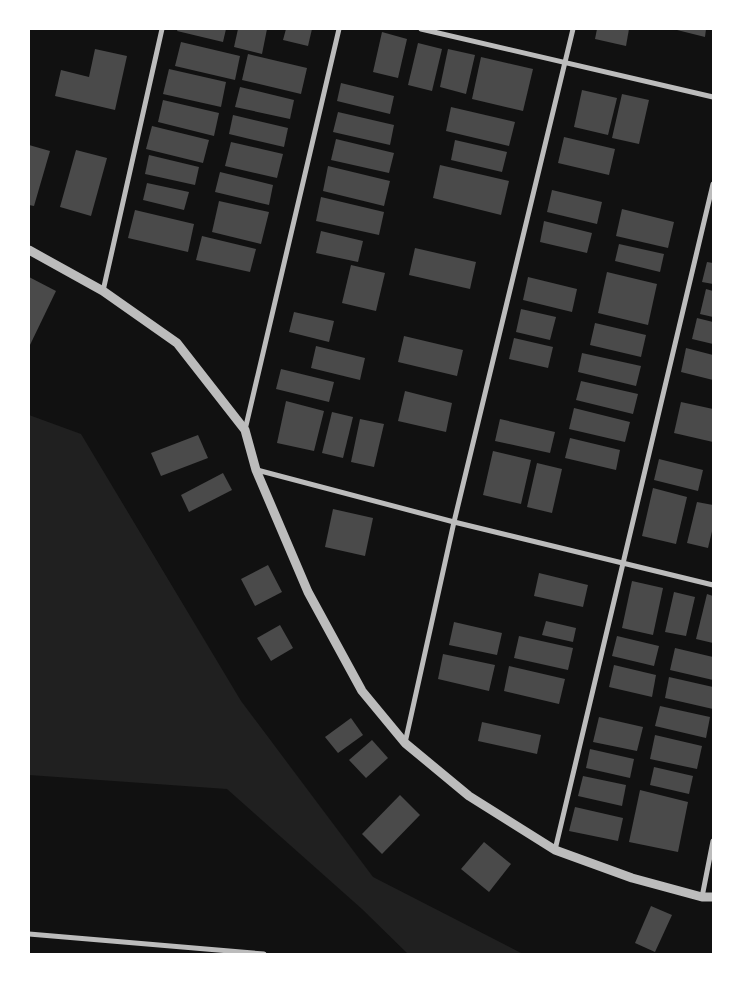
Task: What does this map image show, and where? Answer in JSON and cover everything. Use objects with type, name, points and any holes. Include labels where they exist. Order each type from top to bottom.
[{"type":"street","points":[[103,292],[162,29]]},
{"type":"street","points":[[245,430],[339,29]]},
{"type":"street","points":[[420,29],[713,97]]},
{"type":"street","points":[[405,743],[454,522],[573,29]]},
{"type":"street","points":[[555,850],[713,184]]},
{"type":"street","points":[[29,250],[103,292],[176,343],[245,430],[256,470],[308,592],[362,691],[405,743],[469,796],[555,850],[632,878],[702,896],[713,897]]},
{"type":"street","points":[[256,470],[454,522],[713,585]]},
{"type":"street","points":[[702,896],[713,841]]},
{"type":"street","points":[[29,934],[264,954]]},
{"type":"shaded area","points":[[29,415],[81,434],[241,701],[373,877],[523,954],[408,954],[362,909],[227,789],[29,775]]},
{"type":"building","points":[[178,29],[226,29],[223,42],[177,31]]},
{"type":"building","points":[[238,29],[267,29],[262,54],[234,47]]},
{"type":"building","points":[[286,29],[312,29],[308,46],[283,40]]},
{"type":"building","points":[[597,29],[629,29],[626,46],[595,39]]},
{"type":"building","points":[[673,29],[706,29],[705,37]]},
{"type":"building","points":[[382,32],[407,39],[398,78],[373,72]]},
{"type":"building","points":[[181,42],[240,56],[235,80],[175,66]]},
{"type":"building","points":[[418,43],[442,49],[432,91],[408,85]]},
{"type":"building","points":[[95,49],[127,56],[115,110],[55,96],[61,70],[89,77]]},
{"type":"building","points":[[448,49],[475,55],[466,94],[440,87]]},
{"type":"building","points":[[248,54],[307,68],[301,94],[242,80]]},
{"type":"building","points":[[481,57],[533,69],[523,111],[472,99]]},
{"type":"building","points":[[169,69],[226,82],[221,107],[163,94]]},
{"type":"building","points":[[341,83],[394,96],[390,114],[337,101]]},
{"type":"building","points":[[240,87],[294,100],[290,119],[235,107]]},
{"type":"building","points":[[582,90],[617,98],[608,135],[574,127]]},
{"type":"building","points":[[622,94],[649,100],[639,144],[612,138]]},
{"type":"building","points":[[163,100],[219,113],[214,136],[158,122]]},
{"type":"building","points":[[451,107],[515,122],[509,146],[446,131]]},
{"type":"building","points":[[338,112],[394,125],[390,145],[333,132]]},
{"type":"building","points":[[233,115],[288,128],[284,147],[229,134]]},
{"type":"building","points":[[152,126],[209,140],[203,163],[146,149]]},
{"type":"building","points":[[564,137],[615,149],[609,175],[558,163]]},
{"type":"building","points":[[336,139],[394,153],[389,173],[331,160]]},
{"type":"building","points":[[455,140],[507,152],[502,172],[451,160]]},
{"type":"building","points":[[231,142],[283,154],[277,178],[225,166]]},
{"type":"building","points":[[29,145],[50,151],[34,206],[29,205]]},
{"type":"building","points":[[76,150],[107,158],[91,216],[60,207]]},
{"type":"building","points":[[149,155],[199,167],[195,185],[145,174]]},
{"type":"building","points":[[440,165],[509,181],[501,215],[433,198]]},
{"type":"building","points":[[328,166],[390,181],[384,206],[323,191]]},
{"type":"building","points":[[220,172],[273,185],[269,205],[215,192]]},
{"type":"building","points":[[147,183],[189,192],[184,210],[143,200]]},
{"type":"building","points":[[552,190],[602,202],[597,224],[547,212]]},
{"type":"building","points":[[321,197],[384,212],[379,235],[316,221]]},
{"type":"building","points":[[219,201],[269,212],[261,244],[212,232]]},
{"type":"building","points":[[622,209],[674,222],[668,248],[616,236]]},
{"type":"building","points":[[135,210],[194,224],[188,252],[128,238]]},
{"type":"building","points":[[544,221],[592,233],[587,253],[540,242]]},
{"type":"building","points":[[321,231],[363,241],[358,262],[316,253]]},
{"type":"building","points":[[202,236],[256,249],[250,272],[196,260]]},
{"type":"building","points":[[619,244],[664,254],[660,272],[615,261]]},
{"type":"building","points":[[415,248],[476,262],[470,289],[409,275]]},
{"type":"building","points":[[707,262],[713,263],[713,284],[702,282]]},
{"type":"building","points":[[351,265],[385,273],[376,311],[342,303]]},
{"type":"building","points":[[607,272],[657,284],[648,325],[598,313]]},
{"type":"building","points":[[29,277],[56,291],[29,347]]},
{"type":"building","points":[[528,277],[577,289],[572,312],[523,300]]},
{"type":"building","points":[[706,289],[713,291],[713,317],[700,314]]},
{"type":"building","points":[[521,309],[556,317],[550,340],[516,332]]},
{"type":"building","points":[[294,312],[334,321],[329,342],[289,332]]},
{"type":"building","points":[[697,318],[713,322],[713,344],[692,339]]},
{"type":"building","points":[[595,323],[646,335],[641,357],[590,345]]},
{"type":"building","points":[[404,336],[463,350],[457,376],[398,362]]},
{"type":"building","points":[[514,338],[553,347],[548,368],[509,359]]},
{"type":"building","points":[[316,346],[365,358],[360,380],[311,368]]},
{"type":"building","points":[[686,348],[713,355],[713,380],[681,372]]},
{"type":"building","points":[[582,353],[641,366],[636,386],[578,372]]},
{"type":"building","points":[[281,369],[334,382],[329,402],[276,389]]},
{"type":"building","points":[[581,381],[638,394],[633,414],[576,400]]},
{"type":"building","points":[[405,391],[452,403],[446,432],[398,421]]},
{"type":"building","points":[[286,401],[324,411],[314,451],[277,443]]},
{"type":"building","points":[[681,402],[713,409],[713,442],[674,433]]},
{"type":"building","points":[[574,408],[630,422],[625,442],[569,429]]},
{"type":"building","points":[[332,412],[353,417],[343,458],[322,453]]},
{"type":"building","points":[[360,419],[384,424],[374,467],[351,462]]},
{"type":"building","points":[[500,419],[555,432],[550,453],[495,441]]},
{"type":"building","points":[[198,435],[208,458],[161,476],[151,453]]},
{"type":"building","points":[[570,438],[620,450],[616,470],[565,458]]},
{"type":"building","points":[[493,451],[531,460],[521,504],[483,495]]},
{"type":"building","points":[[659,459],[703,470],[698,491],[654,480]]},
{"type":"building","points":[[537,463],[562,469],[552,513],[527,507]]},
{"type":"building","points":[[223,473],[232,490],[189,512],[181,495]]},
{"type":"building","points":[[653,488],[687,497],[676,544],[642,536]]},
{"type":"building","points":[[697,502],[713,505],[713,527],[708,548],[687,543]]},
{"type":"building","points":[[333,509],[373,518],[365,556],[325,547]]},
{"type":"building","points":[[268,565],[282,592],[255,606],[241,579]]},
{"type":"building","points":[[539,573],[588,585],[583,607],[534,596]]},
{"type":"building","points":[[632,581],[663,588],[653,635],[622,628]]},
{"type":"building","points":[[674,592],[695,597],[686,636],[665,632]]},
{"type":"building","points":[[707,594],[713,596],[713,643],[696,639]]},
{"type":"building","points":[[546,621],[576,628],[573,642],[542,635]]},
{"type":"building","points":[[454,622],[502,633],[497,655],[449,645]]},
{"type":"building","points":[[280,625],[293,648],[271,661],[257,638]]},
{"type":"building","points":[[519,636],[573,648],[568,670],[514,658]]},
{"type":"building","points":[[617,636],[659,646],[654,666],[612,656]]},
{"type":"building","points":[[675,648],[713,657],[713,680],[670,670]]},
{"type":"building","points":[[443,654],[495,665],[489,691],[438,679]]},
{"type":"building","points":[[614,665],[656,675],[652,697],[609,687]]},
{"type":"building","points":[[509,666],[565,679],[559,704],[504,691]]},
{"type":"building","points":[[669,677],[713,687],[713,709],[665,698]]},
{"type":"building","points":[[660,706],[710,717],[706,738],[655,726]]},
{"type":"building","points":[[599,717],[643,727],[637,751],[593,742]]},
{"type":"building","points":[[351,718],[363,735],[338,753],[325,737]]},
{"type":"building","points":[[482,722],[541,735],[537,754],[478,741]]},
{"type":"building","points":[[655,735],[702,746],[697,769],[650,759]]},
{"type":"building","points":[[372,740],[388,758],[366,778],[349,760]]},
{"type":"building","points":[[590,749],[634,759],[630,778],[586,768]]},
{"type":"building","points":[[654,767],[693,776],[689,794],[650,785]]},
{"type":"building","points":[[583,776],[626,785],[622,806],[578,796]]},
{"type":"building","points":[[640,790],[688,802],[678,852],[629,842]]},
{"type":"building","points":[[400,795],[420,815],[382,854],[362,834]]},
{"type":"building","points":[[575,807],[623,818],[618,841],[569,831]]},
{"type":"building","points":[[484,842],[511,864],[489,892],[461,869]]},
{"type":"building","points":[[651,906],[672,915],[655,952],[635,943]]}]
